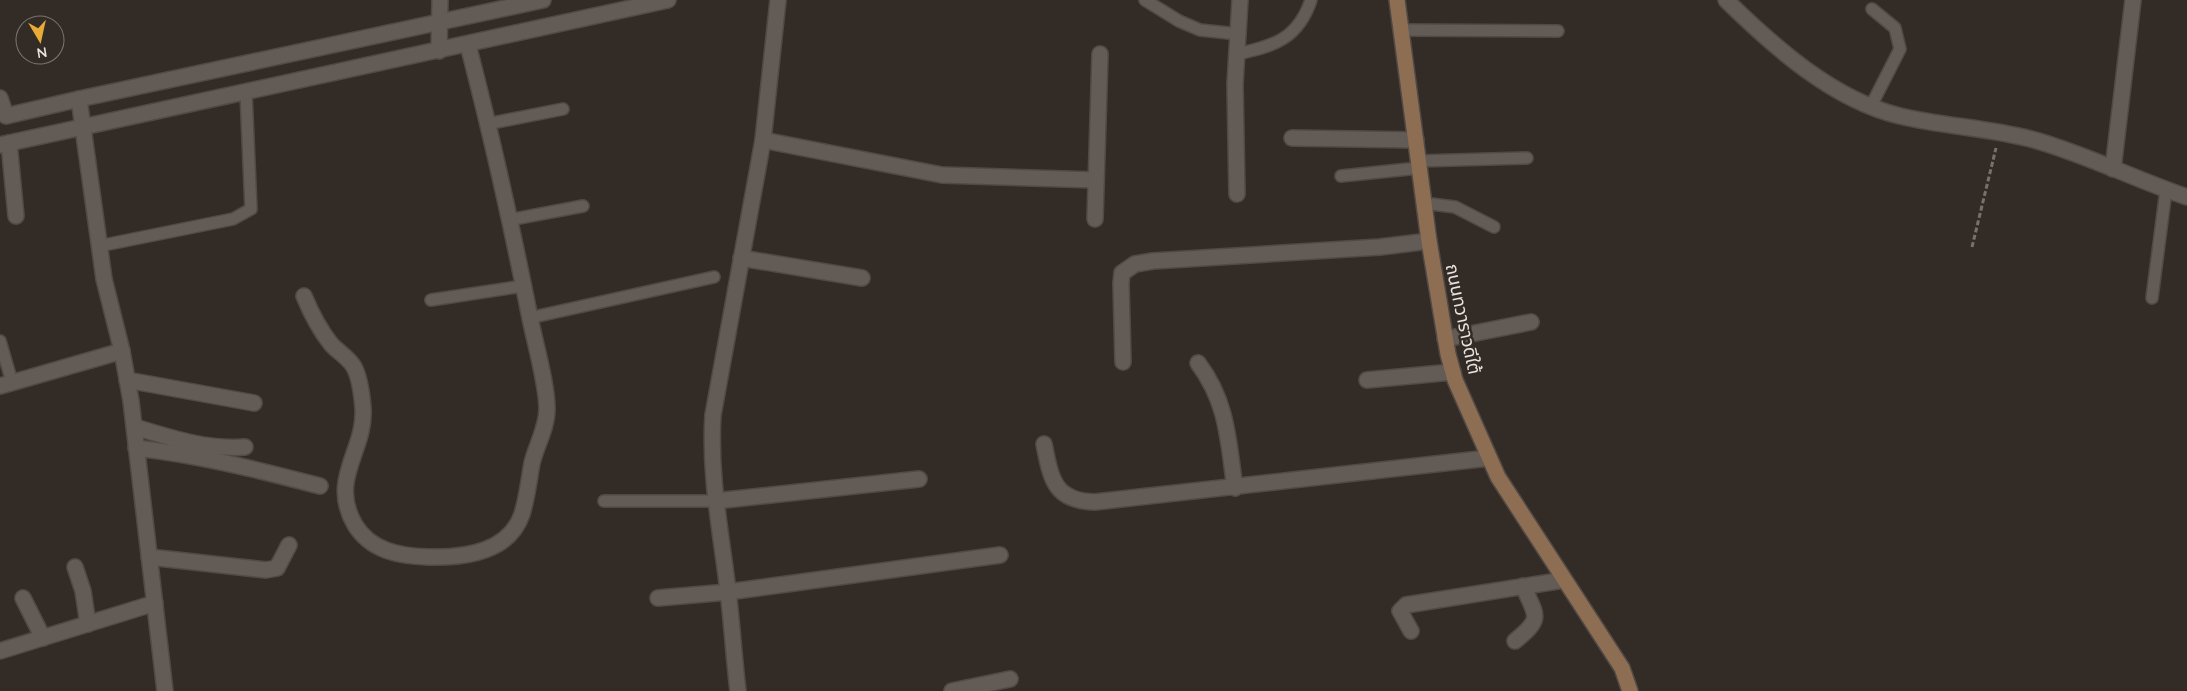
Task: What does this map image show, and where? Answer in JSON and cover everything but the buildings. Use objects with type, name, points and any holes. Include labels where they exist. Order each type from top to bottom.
[{"type":"street","points":[[439,51],[438,23],[440,0]]},
{"type":"street","points":[[0,98],[3,117],[543,0]]},
{"type":"street","points":[[16,216],[4,144],[83,129],[668,0]]},
{"type":"street","points":[[738,691],[728,592],[715,500],[712,441],[714,415],[763,140],[778,0]]},
{"type":"street","points":[[1237,194],[1237,54],[1240,0]]},
{"type":"street","name":"ถนนทวาราวดีใต้","points":[[1397,0],[1429,240],[1453,372],[1498,477],[1622,668],[1630,691]]},
{"type":"street","points":[[1726,0],[1773,44],[1817,76],[1871,106],[1899,116],[2038,141],[2187,197]]},
{"type":"street","points":[[2113,168],[2133,0]]},
{"type":"street","points":[[304,296],[316,322],[332,345],[355,367],[359,382],[363,409],[362,423],[347,469],[345,493],[348,512],[366,539],[384,550],[407,556],[443,557],[480,552],[499,544],[512,532],[522,515],[547,409],[530,318],[468,45]]},
{"type":"street","points":[[1096,219],[1100,54]]},
{"type":"street","points":[[79,99],[104,279],[122,351],[135,427],[165,691]]},
{"type":"street","points":[[1292,138],[1416,140]]},
{"type":"street","points":[[763,140],[942,174],[1096,180]]},
{"type":"street","points":[[1123,362],[1122,273],[1135,264],[1214,256],[1380,247],[1429,240]]},
{"type":"street","points":[[741,258],[862,278]]},
{"type":"street","points":[[1446,339],[1531,322]]},
{"type":"street","points":[[6,384],[122,351]]},
{"type":"street","points":[[1198,363],[1212,382],[1223,412],[1235,488]]},
{"type":"street","points":[[1367,380],[1453,372]]},
{"type":"street","points":[[127,380],[254,403]]},
{"type":"street","points":[[135,427],[212,447],[245,447]]},
{"type":"street","points":[[1044,444],[1052,479],[1058,490],[1081,502],[1235,488],[1489,458]]},
{"type":"street","points":[[136,448],[181,453],[221,461],[320,486]]},
{"type":"street","points":[[715,500],[919,479]]},
{"type":"street","points":[[149,558],[266,570],[277,568],[289,545]]},
{"type":"street","points":[[658,598],[728,592],[1000,555]]},
{"type":"street","points":[[75,567],[83,591],[88,624]]},
{"type":"street","points":[[1411,631],[1400,611],[1406,605],[1564,580]]},
{"type":"street","points":[[1515,641],[1531,628],[1535,621],[1535,611],[1523,586]]},
{"type":"street","points":[[23,598],[43,638]]},
{"type":"street","points":[[0,651],[155,603]]},
{"type":"street","points":[[952,691],[1010,679]]},
{"type":"lane","points":[[1145,0],[1179,21],[1200,30],[1238,34]]},
{"type":"lane","points":[[1237,54],[1261,49],[1282,41],[1295,31],[1307,13],[1311,0]]},
{"type":"lane","points":[[1871,106],[1900,49],[1895,28],[1872,9]]},
{"type":"lane","points":[[1402,30],[1558,31]]},
{"type":"lane","points":[[99,246],[233,219],[251,209],[246,93]]},
{"type":"lane","points":[[487,124],[563,108]]},
{"type":"lane","points":[[1341,176],[1418,164],[1527,158]]},
{"type":"lane","points":[[2152,298],[2166,190]]},
{"type":"lane","points":[[1424,202],[1455,207],[1494,227]]},
{"type":"lane","points":[[508,220],[583,206]]},
{"type":"lane","points":[[530,318],[714,277]]},
{"type":"lane","points":[[431,300],[523,286]]},
{"type":"lane","points":[[0,342],[6,384]]},
{"type":"lane","points":[[604,501],[715,500]]},
{"type":"path","points":[[1972,247],[1999,134]]}]
